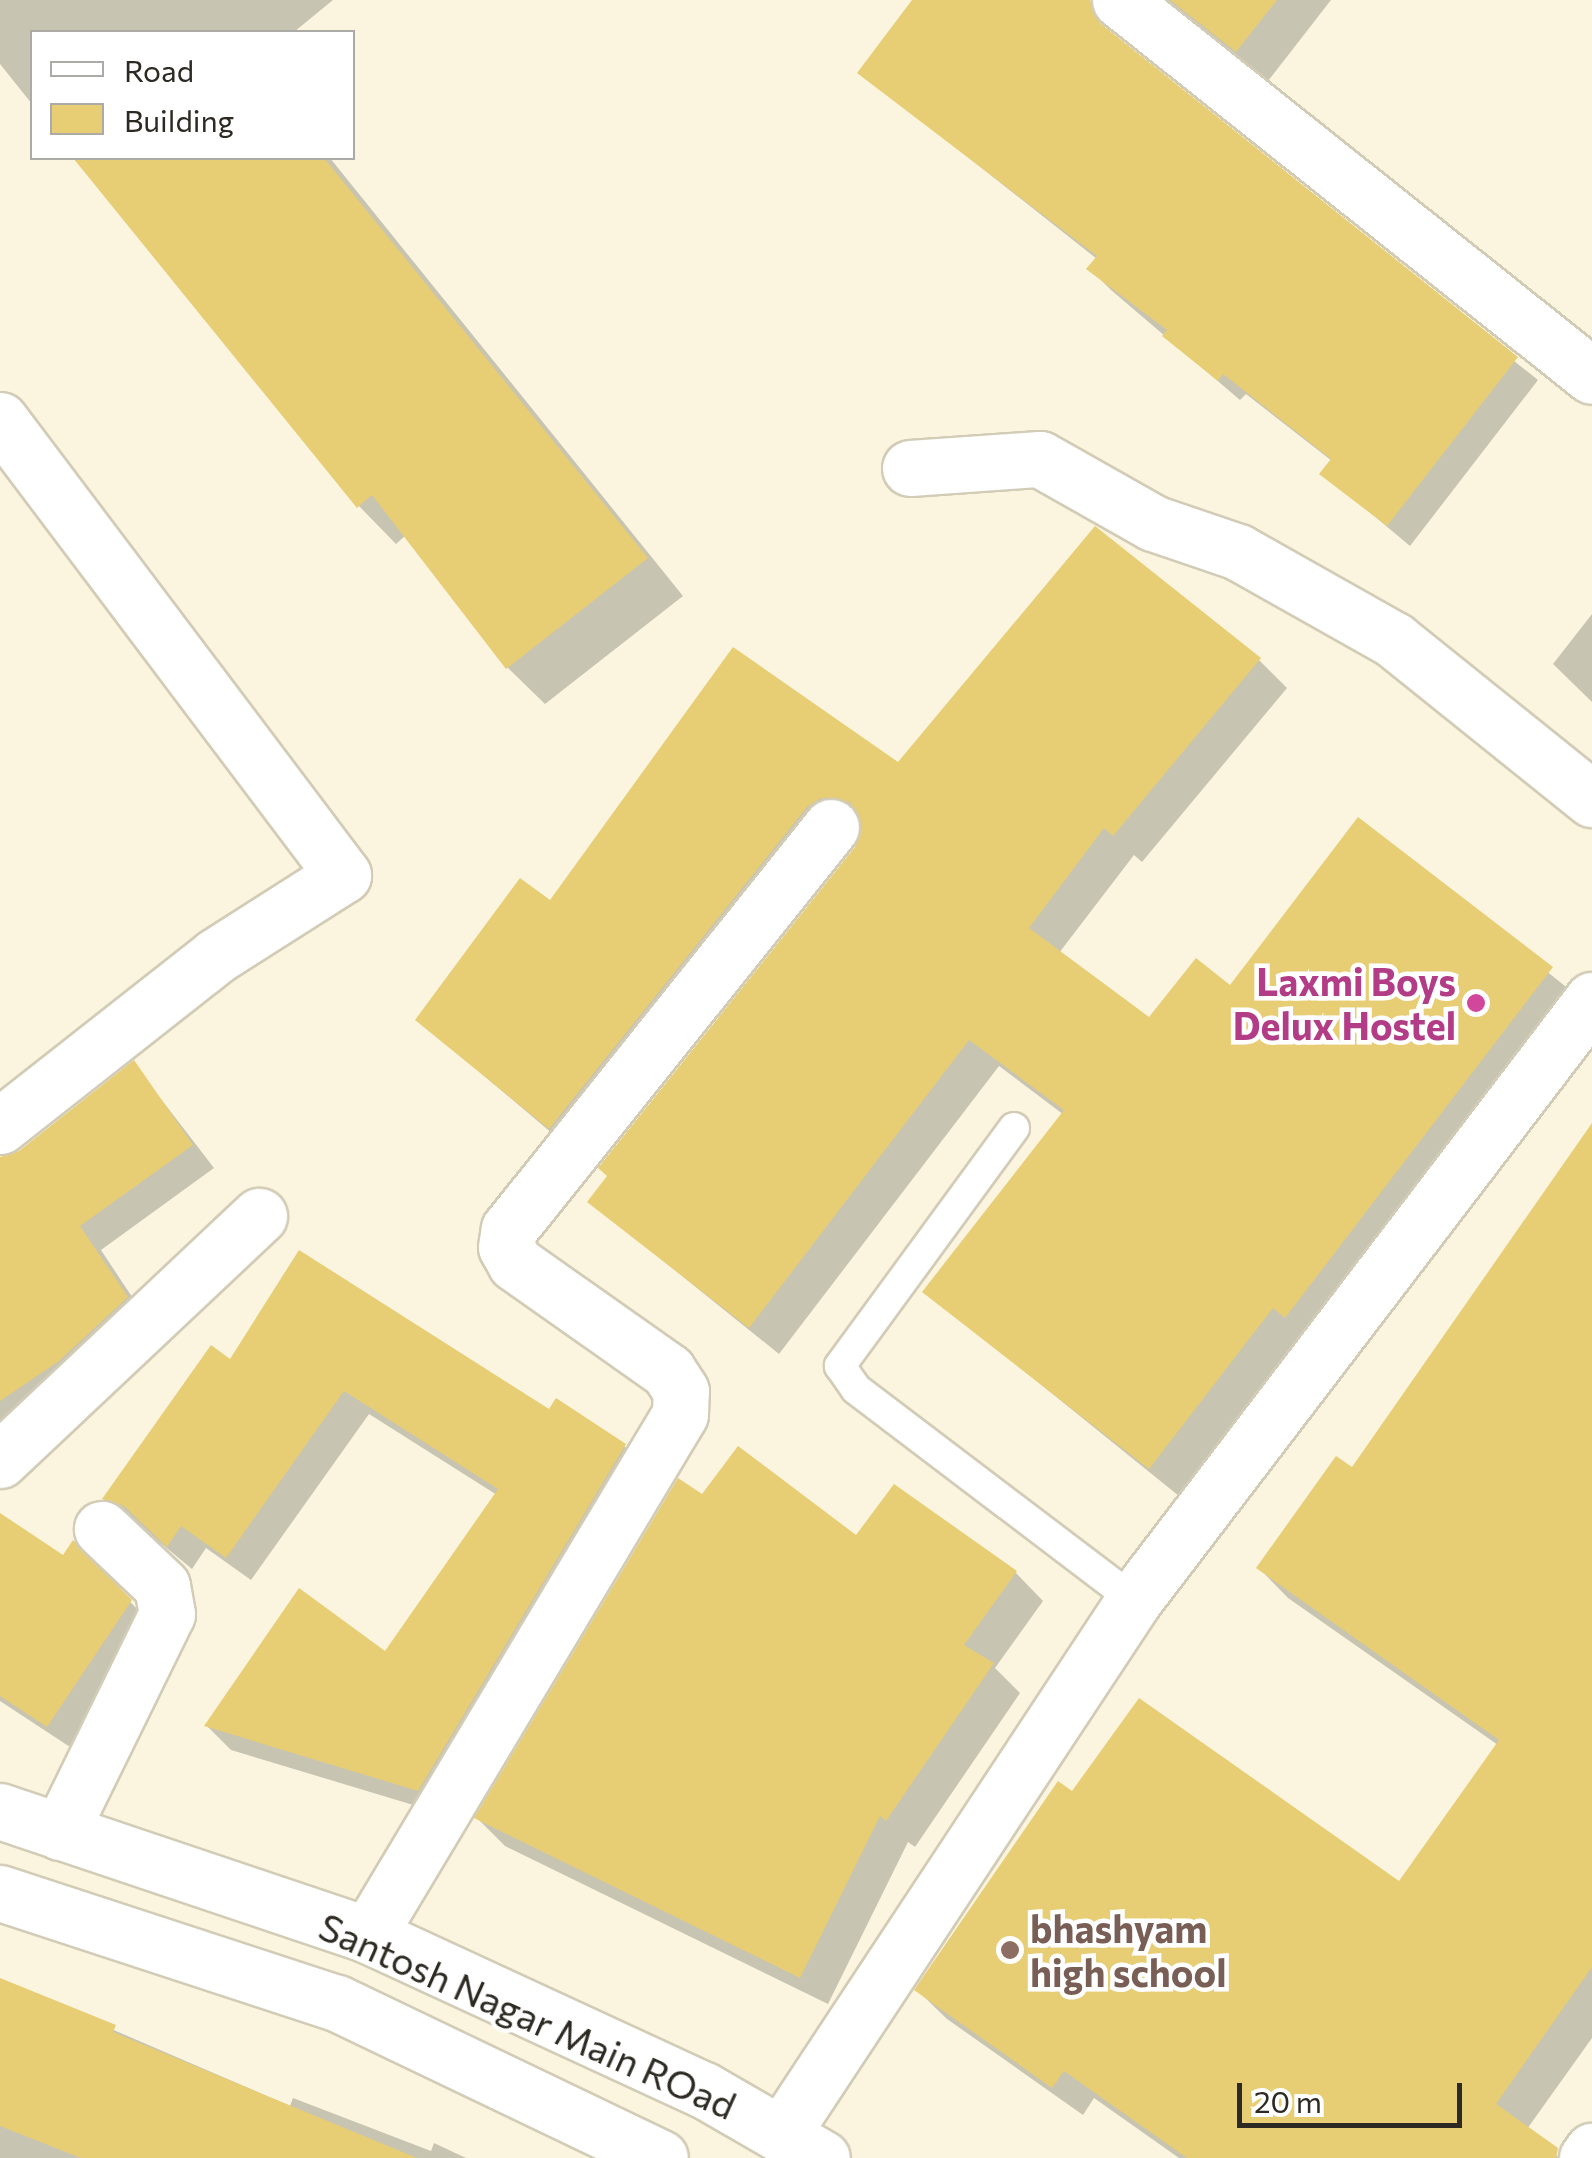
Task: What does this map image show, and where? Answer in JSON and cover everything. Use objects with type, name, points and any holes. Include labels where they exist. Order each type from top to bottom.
[{"type":"street","points":[[1120,0],[1592,376]]},
{"type":"street","points":[[0,420],[342,875],[216,956],[0,1126]]},
{"type":"street","points":[[910,468],[1040,459],[1153,524],[1238,552],[1394,640],[1592,798]]},
{"type":"street","points":[[368,1935],[680,1414],[681,1391],[668,1372],[515,1263],[506,1247],[509,1229],[832,827]]},
{"type":"street","points":[[802,2145],[1134,1600],[1592,1000]]},
{"type":"street","points":[[0,1460],[259,1216]]},
{"type":"street","points":[[60,1832],[167,1614],[162,1586],[102,1529]]},
{"type":"street","name":"Santosh Nagar Main ROad","points":[[0,1811],[368,1935],[802,2145]]},
{"type":"street","name":"Santosh Nagar Main ROad","points":[[0,1893],[337,2003],[660,2158]]},
{"type":"street","points":[[1587,2158],[1592,2151]]},
{"type":"lane","points":[[1014,1128],[840,1366],[856,1389],[1134,1600]]},
{"type":"building","points":[[912,0],[1090,0],[1101,24],[1518,357],[1387,526],[1319,474],[1331,459],[1223,374],[1218,381],[1162,336],[1167,330],[1086,269],[1097,256],[857,73]]},
{"type":"building","points":[[1170,0],[1277,0],[1236,52]]},
{"type":"building","points":[[75,160],[326,160],[648,558],[506,669],[372,495],[357,508]]},
{"type":"building","points":[[1095,526],[1261,658],[1113,836],[1104,828],[1029,928],[1149,1017],[1196,958],[1230,985],[1358,817],[1553,967],[1285,1318],[1273,1308],[1149,1469],[922,1292],[1064,1110],[969,1040],[749,1328],[587,1202],[607,1176],[598,1168],[855,847],[860,817],[850,802],[821,798],[807,807],[549,1129],[415,1020],[520,878],[550,900],[733,647],[898,762]]},
{"type":"building","points":[[134,1060],[193,1145],[80,1226],[128,1297],[59,1361],[0,1401],[0,1157],[19,1151]]},
{"type":"building","points":[[1592,1123],[1592,1967],[1496,2104],[1558,2148],[1556,2158],[1187,2158],[1064,2071],[1052,2088],[914,1990],[1058,1781],[1072,1791],[1139,1698],[1399,1881],[1499,1740],[1256,1568],[1336,1456],[1352,1467]]},
{"type":"building","points":[[299,1250],[549,1409],[556,1398],[626,1444],[418,1791],[204,1726],[299,1588],[385,1651],[498,1489],[344,1391],[226,1558],[181,1526],[167,1547],[124,1506],[102,1499],[211,1345],[230,1359]]},
{"type":"building","points":[[738,1446],[856,1535],[894,1484],[1017,1571],[964,1645],[994,1663],[886,1821],[880,1816],[800,1978],[474,1818],[678,1478],[702,1494]]},
{"type":"building","points":[[0,1513],[63,1555],[73,1540],[132,1600],[47,1727],[0,1696]]},
{"type":"building","points":[[0,1978],[116,2025],[113,2032],[417,2158],[81,2158],[0,2126]]},
{"type":"place","name":"Laxmi Boys Delux Hostel","points":[[1476,1003]]},
{"type":"place","name":"bhashyam high school","points":[[1010,1950]]}]
